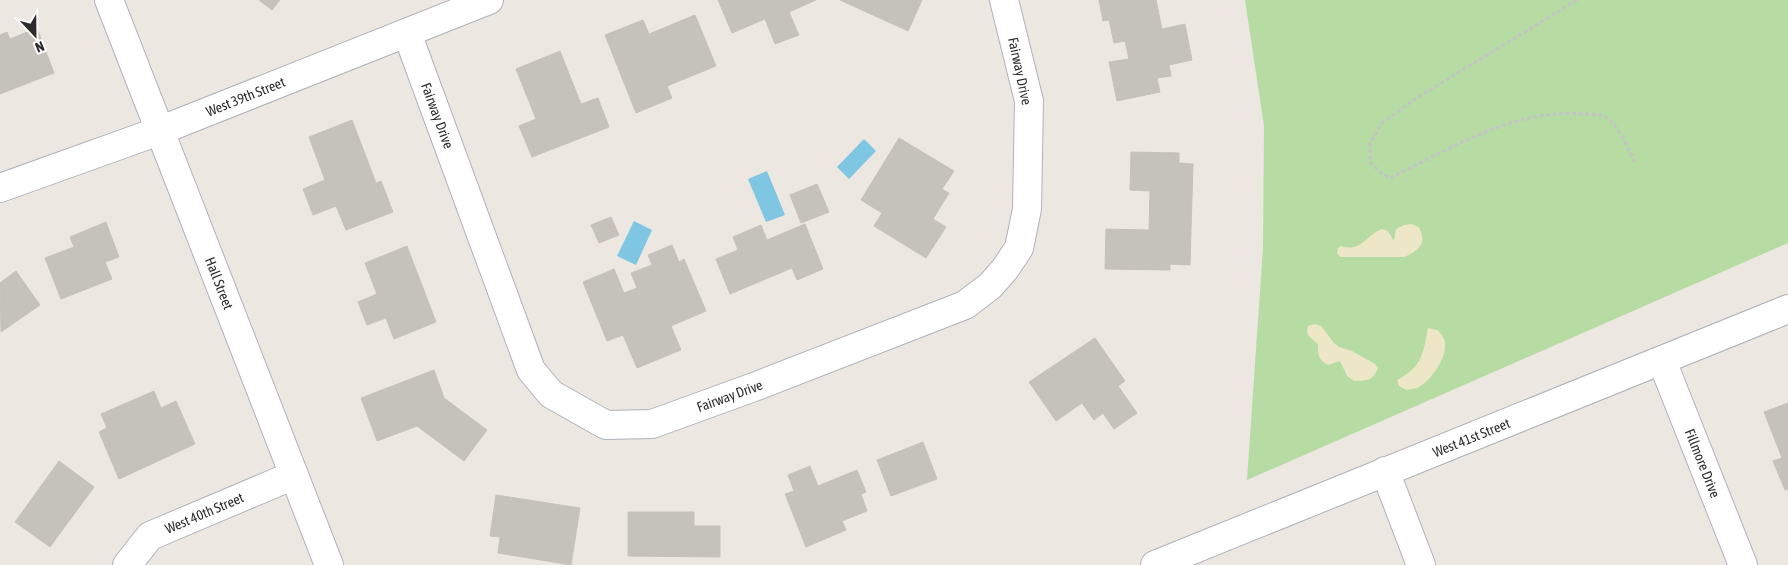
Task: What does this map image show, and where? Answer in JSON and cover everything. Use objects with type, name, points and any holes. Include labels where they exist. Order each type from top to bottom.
[{"type":"street","name":"Hall Street","points":[[109,0],[329,565]]},
{"type":"street","name":"West 39th Street","points":[[0,188],[159,131],[489,0]]},
{"type":"street","name":"Fairway Drive","points":[[407,33],[531,370],[551,394],[606,426],[652,424],[754,387],[965,305],[990,286],[1005,269],[1019,248],[1027,210],[1029,101],[1004,0]]},
{"type":"street","name":"West 41st Street","points":[[1155,565],[1788,309]]},
{"type":"street","name":"Fillmore Drive","points":[[1662,361],[1743,565]]},
{"type":"street","points":[[1385,471],[1421,565]]},
{"type":"street","name":"West 40th Street","points":[[127,565],[150,536],[294,475]]},
{"type":"path","points":[[1577,0],[1415,99],[1381,124],[1370,144],[1370,162],[1380,172],[1390,178],[1498,126],[1548,115],[1570,113],[1606,117],[1619,133],[1635,162]]},
{"type":"green space","points":[[1245,0],[1788,0],[1788,243],[1247,480],[1263,248],[1264,126]]},
{"type":"sand","points":[[1411,224],[1419,227],[1422,242],[1418,249],[1404,257],[1340,257],[1337,253],[1338,248],[1341,246],[1348,248],[1359,245],[1382,229],[1388,231],[1394,241],[1396,229]]},
{"type":"sand","points":[[1315,324],[1321,326],[1339,347],[1352,351],[1375,364],[1378,368],[1374,376],[1366,380],[1354,381],[1347,376],[1340,361],[1328,365],[1322,361],[1318,344],[1307,332],[1308,326]]},
{"type":"sand","points":[[1428,328],[1437,330],[1443,337],[1445,344],[1442,358],[1436,370],[1427,381],[1417,388],[1406,390],[1399,386],[1397,380],[1412,370],[1420,359]]},
{"type":"water","points":[[864,139],[876,151],[849,179],[837,167]]},
{"type":"water","points":[[767,171],[785,215],[766,222],[748,179]]},
{"type":"water","points":[[634,221],[652,230],[636,265],[617,256]]},
{"type":"building","points":[[259,0],[280,0],[272,10]]},
{"type":"building","points":[[718,0],[816,0],[789,12],[799,35],[775,44],[765,19],[732,33]]},
{"type":"building","points":[[840,0],[922,0],[908,31]]},
{"type":"building","points":[[1099,0],[1156,0],[1162,29],[1185,24],[1192,60],[1169,65],[1171,76],[1157,78],[1160,92],[1117,101],[1109,62],[1129,59],[1125,41],[1114,43],[1109,20],[1103,21]]},
{"type":"building","points":[[695,15],[716,66],[667,86],[672,98],[636,113],[605,35],[643,20],[649,34]]},
{"type":"building","points":[[37,28],[54,73],[0,94],[0,35],[7,32],[10,39]]},
{"type":"building","points":[[560,51],[581,104],[598,98],[609,127],[532,157],[519,126],[536,119],[516,69]]},
{"type":"building","points":[[352,120],[376,183],[381,181],[393,212],[346,230],[336,206],[313,215],[303,189],[325,180],[309,137]]},
{"type":"building","points":[[899,138],[954,171],[942,189],[949,193],[933,219],[946,227],[926,258],[874,226],[882,213],[861,200]]},
{"type":"building","points":[[1131,152],[1179,153],[1179,163],[1193,164],[1190,265],[1170,264],[1170,270],[1105,269],[1106,229],[1149,230],[1150,191],[1130,190]]},
{"type":"building","points":[[817,184],[829,212],[801,223],[790,195]]},
{"type":"building","points":[[611,217],[619,235],[599,243],[591,225]]},
{"type":"building","points":[[106,222],[119,257],[105,262],[112,279],[61,299],[45,258],[74,247],[70,237]]},
{"type":"building","points":[[805,224],[823,269],[797,280],[792,268],[730,294],[716,259],[738,250],[733,237],[761,225],[767,240]]},
{"type":"building","points":[[672,245],[679,262],[684,259],[706,311],[671,326],[681,350],[637,368],[623,335],[607,341],[583,282],[614,269],[624,293],[637,288],[631,273],[652,265],[648,255]]},
{"type":"building","points":[[407,246],[436,322],[394,339],[386,318],[367,325],[358,302],[377,294],[365,263]]},
{"type":"building","points":[[16,271],[40,305],[1,332],[0,283]]},
{"type":"building","points":[[1095,338],[1125,381],[1118,386],[1137,413],[1114,429],[1103,413],[1094,420],[1082,403],[1056,421],[1029,382]]},
{"type":"building","points":[[434,370],[444,398],[487,430],[464,461],[417,426],[377,441],[361,398]]},
{"type":"building","points":[[154,391],[161,408],[176,401],[195,444],[119,479],[99,432],[107,428],[101,414]]},
{"type":"building","points":[[1788,403],[1788,489],[1785,490],[1773,461],[1782,458],[1764,412]]},
{"type":"building","points":[[923,442],[937,479],[891,496],[877,460]]},
{"type":"building","points":[[59,461],[94,487],[50,547],[15,522]]},
{"type":"building","points":[[810,466],[818,486],[857,470],[866,492],[861,494],[867,511],[842,521],[846,530],[806,547],[785,494],[794,491],[788,475]]},
{"type":"building","points":[[496,495],[580,508],[571,565],[498,553],[500,537],[490,536]]},
{"type":"building","points":[[628,512],[694,512],[694,526],[720,526],[720,557],[628,556]]}]
